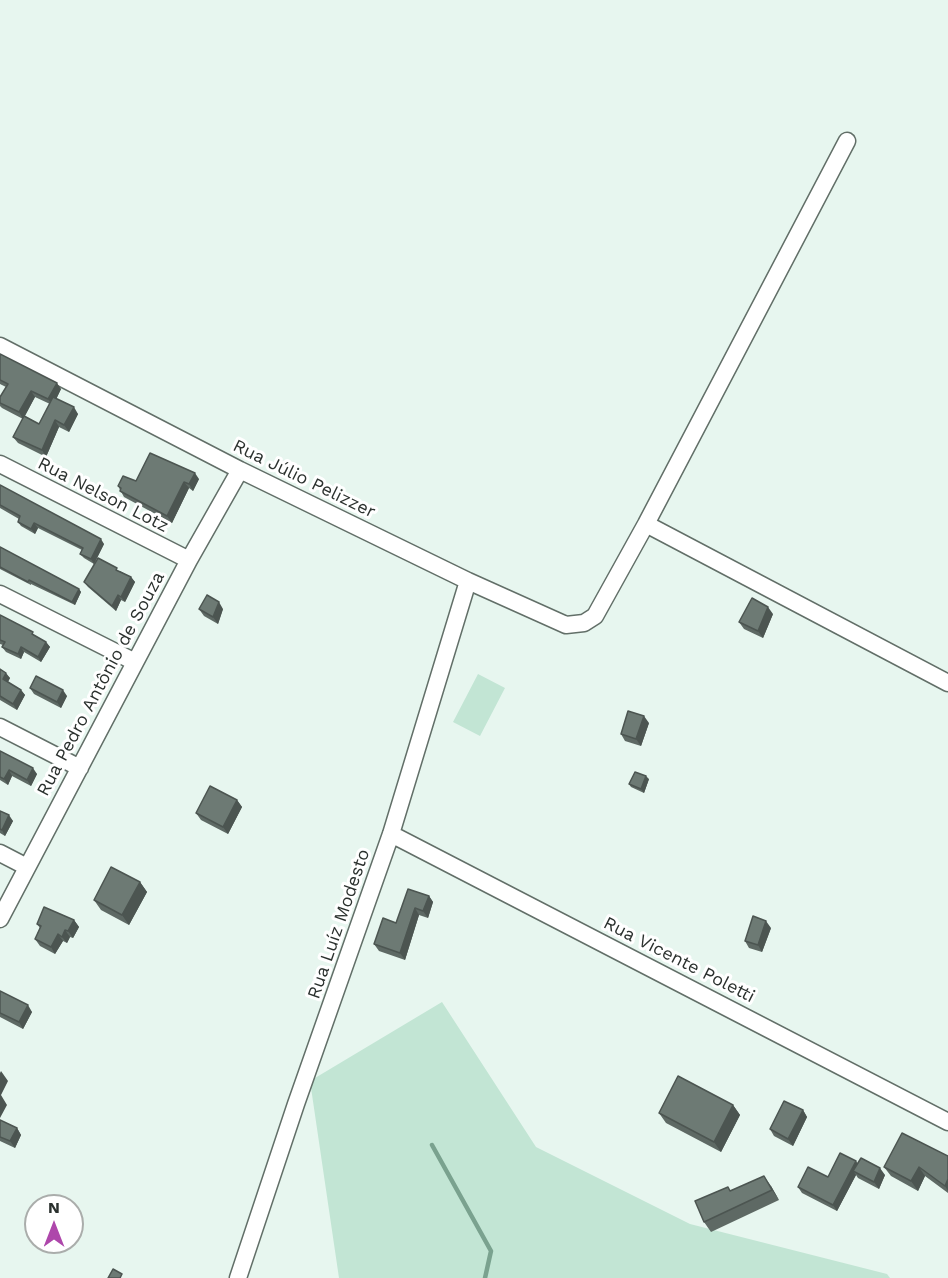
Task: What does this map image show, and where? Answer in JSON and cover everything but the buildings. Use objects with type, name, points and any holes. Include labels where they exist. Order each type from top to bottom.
[{"type":"street","points":[[847,141],[646,524],[948,683]]},
{"type":"street","name":"Rua Júlio Pelizzer","points":[[0,346],[240,470],[468,581],[566,625],[584,623],[595,616],[646,524]]},
{"type":"street","name":"Rua Nelson Lotz","points":[[0,464],[189,560]]},
{"type":"street","name":"Rua Pedro Antônio de Souza","points":[[0,919],[189,560],[240,470]]},
{"type":"street","name":"Rua Luíz Modesto","points":[[238,1278],[296,1104],[391,834],[468,581]]},
{"type":"street","points":[[0,594],[135,662]]},
{"type":"street","points":[[0,727],[80,768]]},
{"type":"street","name":"Rua Vicente Poletti","points":[[391,834],[948,1122]]},
{"type":"street","points":[[0,853],[27,867]]},
{"type":"green space","points":[[478,674],[505,688],[480,736],[453,722]]},
{"type":"green space","points":[[442,1002],[536,1147],[690,1224],[887,1274],[890,1278],[339,1278],[310,1081]]},
{"type":"waterway","points":[[432,1145],[491,1251],[485,1278]]}]
